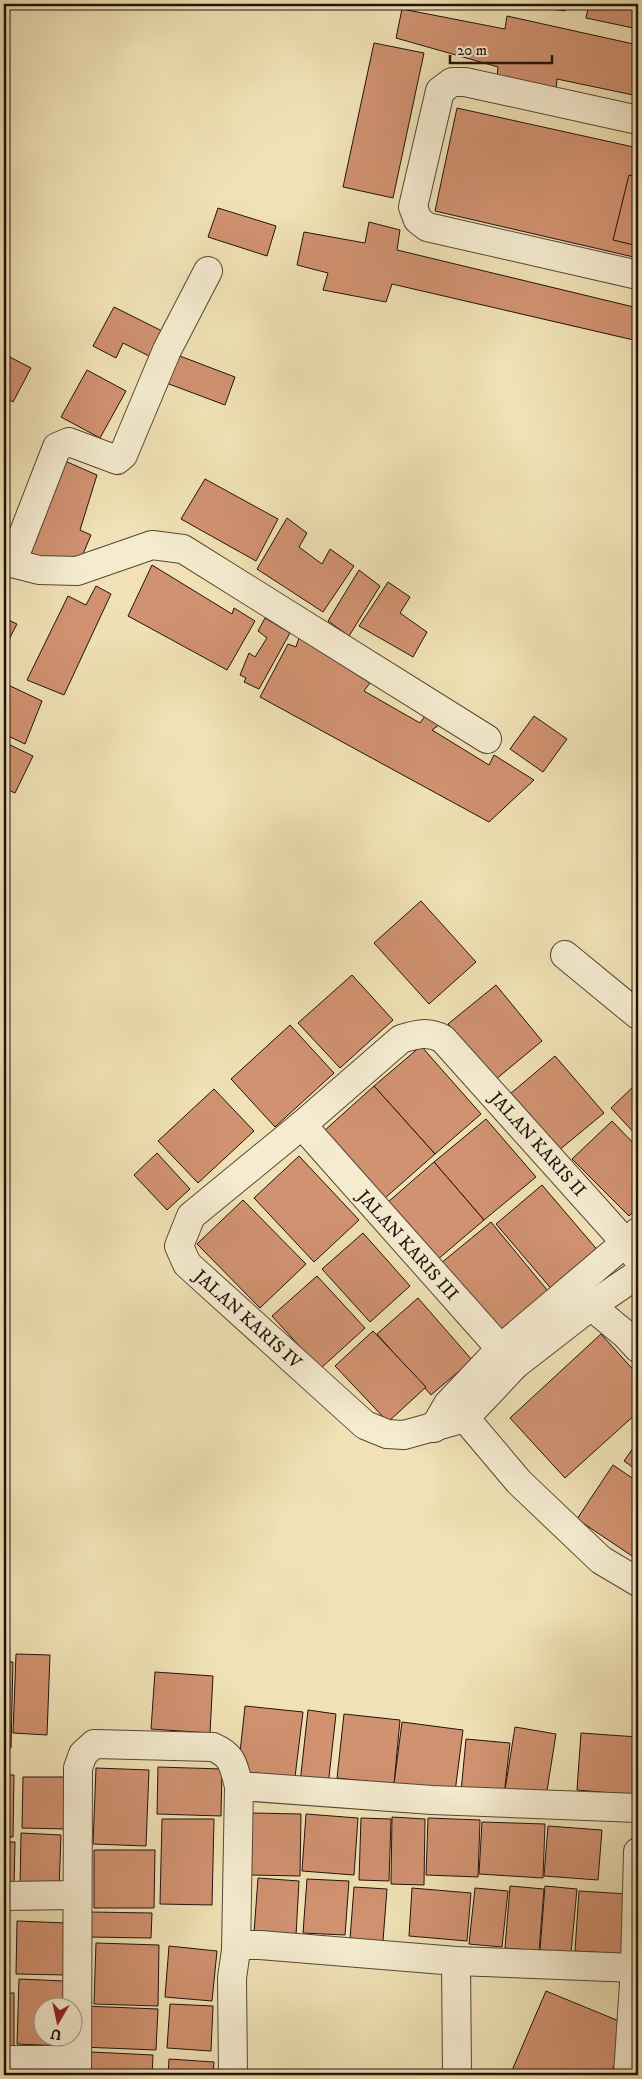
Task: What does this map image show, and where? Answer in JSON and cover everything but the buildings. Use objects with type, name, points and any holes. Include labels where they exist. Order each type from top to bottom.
[{"type":"street","points":[[638,120],[465,82],[452,82],[440,91],[414,207],[418,220],[427,227],[638,275]]},
{"type":"street","points":[[208,271],[167,350],[124,455],[117,460],[69,442],[57,447],[8,562],[39,570],[77,571],[152,545],[184,550],[487,738]]},
{"type":"street","points":[[565,955],[638,1015]]},
{"type":"street","name":"JALAN KARIS IV","points":[[434,1034],[420,1033],[401,1039],[302,1125],[191,1216],[179,1246],[187,1264],[365,1425],[387,1434],[404,1435],[465,1418]]},
{"type":"street","name":"JALAN KARIS II","points":[[434,1034],[443,1039],[634,1244]]},
{"type":"street","name":"JALAN KARIS III","points":[[302,1125],[508,1357]]},
{"type":"street","points":[[434,1428],[448,1404],[508,1357],[634,1244]]},
{"type":"street","points":[[638,1274],[591,1306],[508,1357],[465,1418],[519,1482],[601,1560],[638,1582]]},
{"type":"street","points":[[591,1306],[638,1348]]},
{"type":"street","points":[[4,2060],[77,2068],[78,1768],[83,1754],[94,1744],[213,1747],[226,1753],[232,1763],[239,1786],[236,1950],[232,1978],[233,2075]]},
{"type":"street","points":[[239,1786],[432,1800],[638,1808]]},
{"type":"street","points":[[628,2075],[635,1968],[638,1852]]},
{"type":"street","points":[[4,1896],[78,1895]]},
{"type":"street","points":[[236,1950],[246,1945],[260,1945],[456,1961],[635,1968]]},
{"type":"street","points":[[456,1961],[457,2075]]}]
